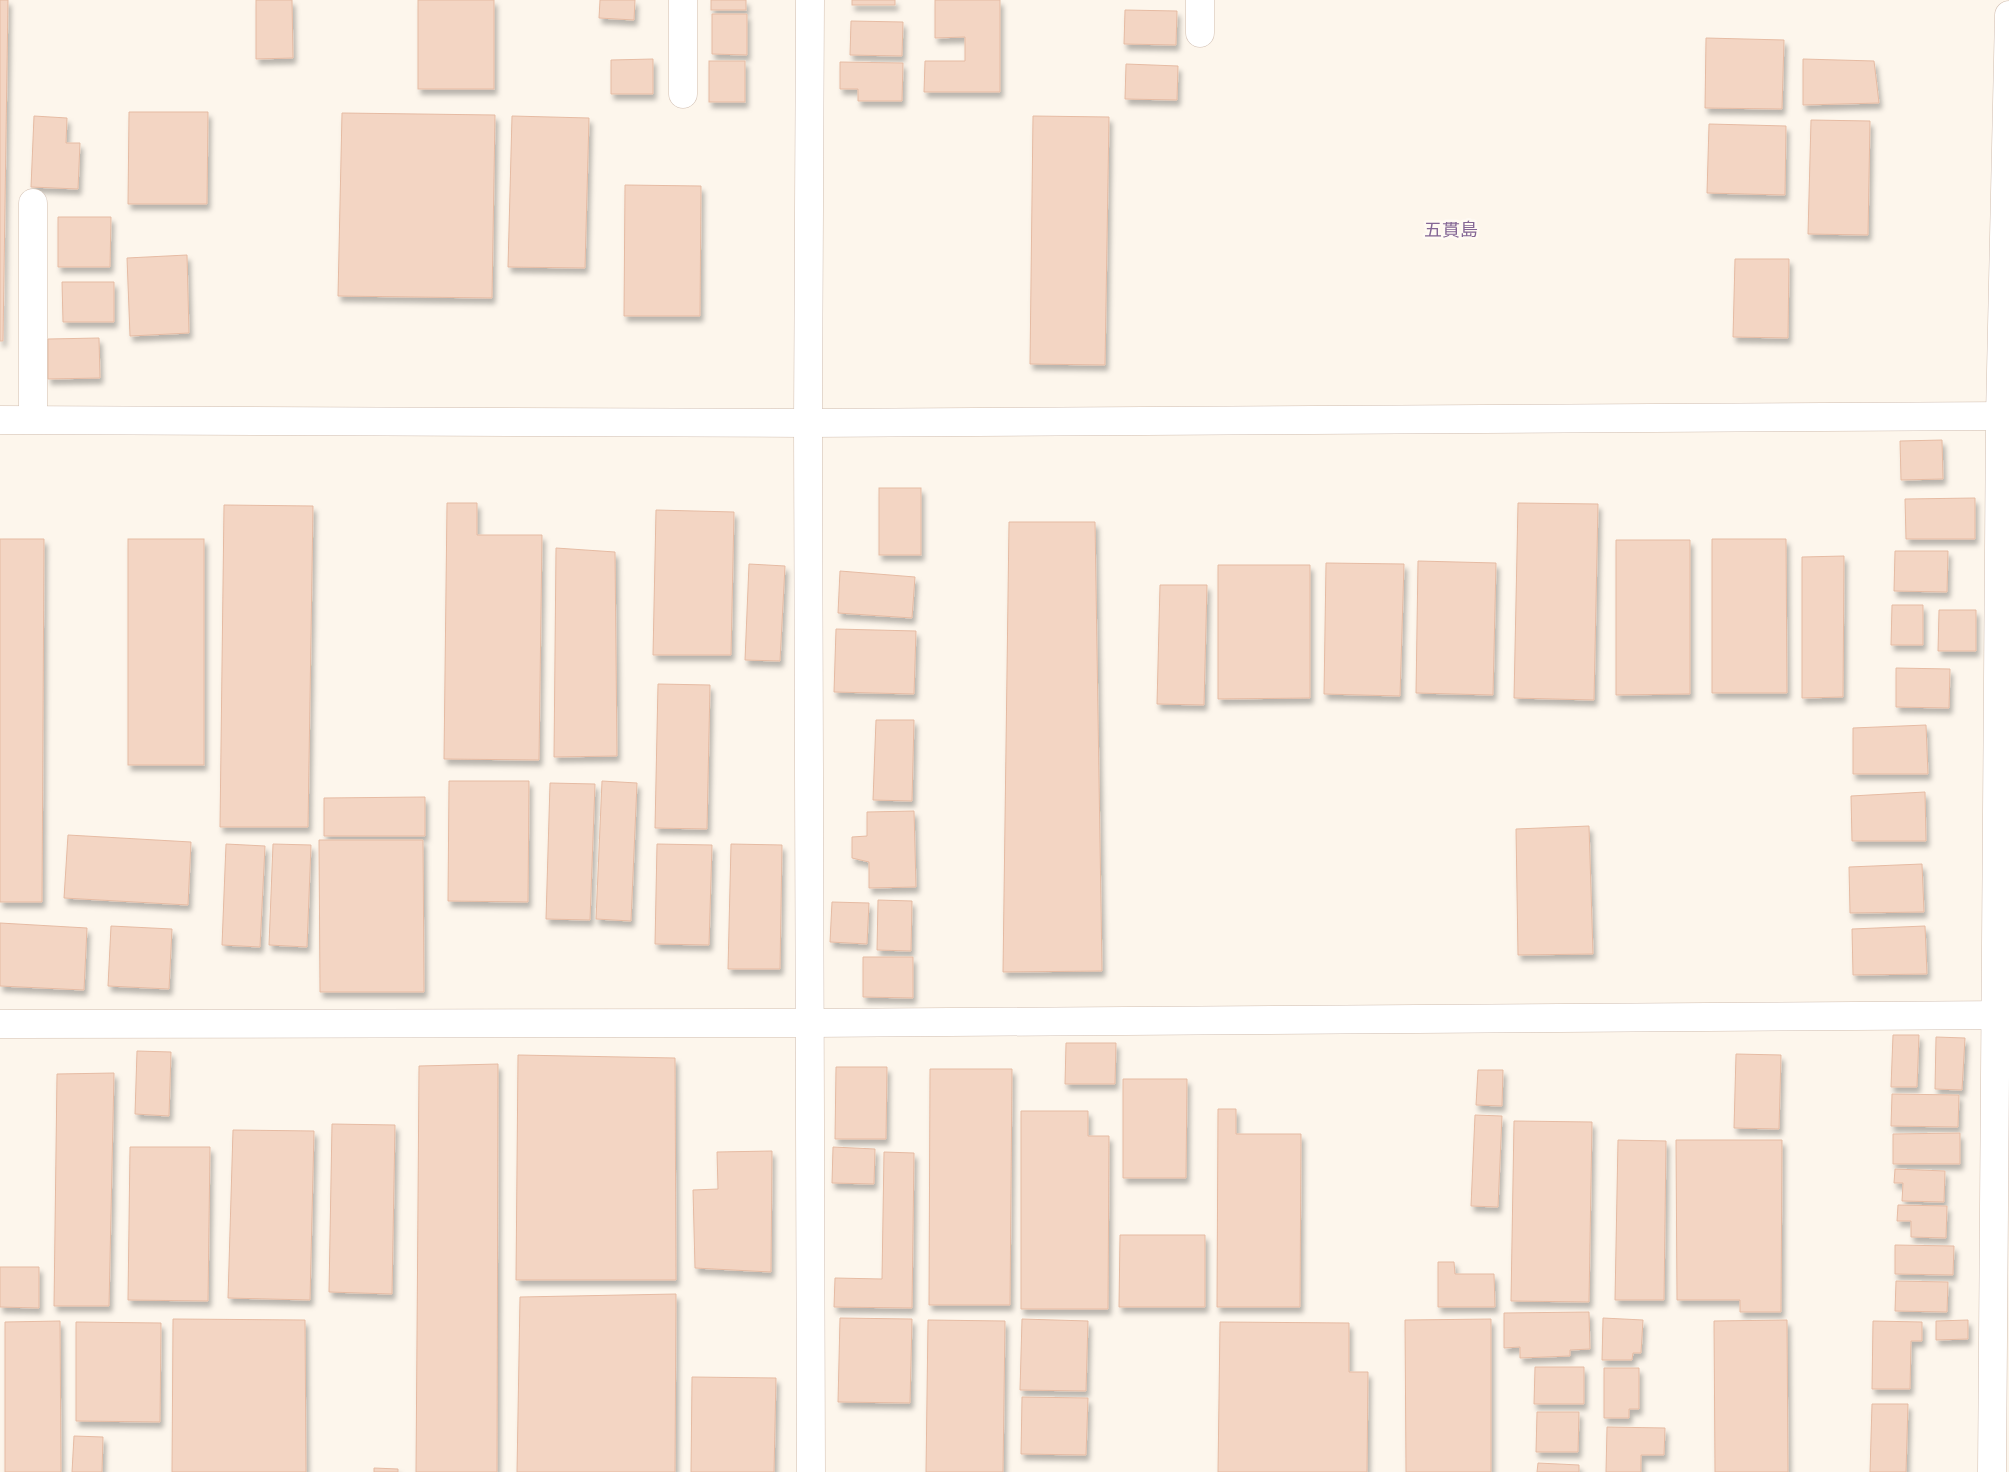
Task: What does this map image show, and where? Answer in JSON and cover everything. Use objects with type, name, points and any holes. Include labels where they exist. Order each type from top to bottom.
[{"type":"street","points":[[683,0],[683,94]]},
{"type":"street","points":[[810,0],[808,422],[811,1472]]},
{"type":"street","points":[[1200,0],[1200,33]]},
{"type":"street","points":[[1992,1472],[2002,1015],[2004,416],[2009,15]]},
{"type":"street","points":[[33,203],[33,419]]},
{"type":"street","points":[[0,420],[808,422],[2004,416]]},
{"type":"street","points":[[0,1024],[811,1022],[2002,1015]]},
{"type":"building","points":[[0,0],[8,0],[3,341],[0,341]]},
{"type":"building","points":[[256,0],[292,0],[293,58],[256,59]]},
{"type":"building","points":[[418,0],[494,0],[494,89],[418,89]]},
{"type":"building","points":[[600,0],[635,0],[634,20],[599,18]]},
{"type":"building","points":[[711,0],[746,0],[746,10],[711,10]]},
{"type":"building","points":[[852,0],[895,0],[895,5],[852,5]]},
{"type":"building","points":[[935,0],[1000,0],[1000,92],[924,92],[925,61],[965,61],[965,37],[935,38]]},
{"type":"building","points":[[1125,10],[1177,11],[1176,45],[1124,44]]},
{"type":"building","points":[[712,14],[747,14],[747,55],[712,54]]},
{"type":"building","points":[[851,21],[903,22],[902,56],[850,55]]},
{"type":"building","points":[[1706,38],[1784,40],[1782,109],[1705,108]]},
{"type":"building","points":[[653,59],[653,94],[611,94],[611,60]]},
{"type":"building","points":[[1803,59],[1874,61],[1879,103],[1803,105]]},
{"type":"building","points":[[709,61],[745,61],[745,102],[709,102]]},
{"type":"building","points":[[840,62],[903,63],[902,101],[858,101],[858,89],[840,89]]},
{"type":"building","points":[[1126,64],[1178,66],[1177,100],[1125,99]]},
{"type":"building","points":[[129,112],[208,112],[207,204],[128,204]]},
{"type":"building","points":[[342,113],[495,115],[492,298],[338,296]]},
{"type":"building","points":[[34,116],[67,118],[66,143],[80,143],[78,189],[31,187]]},
{"type":"building","points":[[512,116],[589,118],[585,268],[508,267]]},
{"type":"building","points":[[1033,116],[1109,117],[1105,365],[1030,364]]},
{"type":"building","points":[[1811,120],[1870,121],[1868,235],[1808,234]]},
{"type":"building","points":[[1709,124],[1786,126],[1785,195],[1707,193]]},
{"type":"building","points":[[625,185],[701,186],[700,316],[624,316]]},
{"type":"building","points":[[58,217],[111,217],[110,267],[58,267]]},
{"type":"building","points":[[187,255],[189,333],[130,336],[127,258]]},
{"type":"building","points":[[1735,259],[1789,259],[1788,338],[1733,337]]},
{"type":"building","points":[[62,282],[114,282],[114,322],[63,322]]},
{"type":"building","points":[[99,338],[100,378],[48,379],[48,339]]},
{"type":"building","points":[[1942,440],[1943,479],[1901,480],[1900,441]]},
{"type":"building","points":[[879,488],[921,488],[921,555],[879,555]]},
{"type":"building","points":[[1975,498],[1975,539],[1906,539],[1905,499]]},
{"type":"building","points":[[447,503],[477,503],[477,535],[542,535],[539,760],[444,759]]},
{"type":"building","points":[[1518,503],[1598,504],[1594,700],[1514,698]]},
{"type":"building","points":[[224,505],[313,506],[308,827],[220,827]]},
{"type":"building","points":[[656,510],[734,512],[731,655],[653,655]]},
{"type":"building","points":[[1009,522],[1095,522],[1102,971],[1003,972]]},
{"type":"building","points":[[0,539],[44,539],[42,902],[0,902]]},
{"type":"building","points":[[128,539],[204,539],[204,765],[128,765]]},
{"type":"building","points":[[1712,539],[1786,539],[1787,693],[1712,693]]},
{"type":"building","points":[[1616,540],[1690,540],[1690,694],[1616,695]]},
{"type":"building","points":[[556,548],[615,552],[617,756],[554,757]]},
{"type":"building","points":[[1895,551],[1948,551],[1947,592],[1894,591]]},
{"type":"building","points":[[1844,556],[1843,697],[1802,698],[1802,557]]},
{"type":"building","points":[[1418,561],[1496,563],[1493,695],[1416,693]]},
{"type":"building","points":[[1326,563],[1404,564],[1400,696],[1324,694]]},
{"type":"building","points":[[749,564],[785,566],[780,661],[745,660]]},
{"type":"building","points":[[1218,565],[1310,565],[1310,698],[1218,699]]},
{"type":"building","points":[[840,571],[915,577],[912,618],[838,613]]},
{"type":"building","points":[[1160,585],[1207,585],[1204,705],[1157,704]]},
{"type":"building","points":[[1892,605],[1923,605],[1923,645],[1891,645]]},
{"type":"building","points":[[1939,610],[1976,610],[1976,651],[1938,651]]},
{"type":"building","points":[[836,629],[916,631],[914,694],[834,692]]},
{"type":"building","points":[[1896,668],[1950,669],[1949,708],[1896,707]]},
{"type":"building","points":[[658,684],[710,685],[707,829],[655,828]]},
{"type":"building","points":[[876,720],[914,720],[912,801],[873,800]]},
{"type":"building","points":[[1926,725],[1928,774],[1853,774],[1853,728]]},
{"type":"building","points":[[449,781],[529,781],[528,902],[448,901]]},
{"type":"building","points":[[602,781],[637,783],[631,921],[596,919]]},
{"type":"building","points":[[550,783],[595,784],[590,920],[546,919]]},
{"type":"building","points":[[1925,792],[1926,841],[1852,841],[1851,796]]},
{"type":"building","points":[[425,797],[425,836],[324,836],[324,798]]},
{"type":"building","points":[[914,811],[916,887],[869,888],[869,862],[852,858],[852,837],[867,836],[867,812]]},
{"type":"building","points":[[1589,826],[1593,954],[1518,955],[1516,829]]},
{"type":"building","points":[[68,835],[191,842],[188,905],[64,898]]},
{"type":"building","points":[[319,840],[423,840],[424,992],[320,992]]},
{"type":"building","points":[[226,844],[265,846],[260,947],[222,945]]},
{"type":"building","points":[[273,844],[311,845],[307,947],[269,945]]},
{"type":"building","points":[[657,844],[712,845],[709,945],[655,944]]},
{"type":"building","points":[[731,844],[782,845],[780,969],[728,969]]},
{"type":"building","points":[[1922,864],[1924,912],[1850,913],[1849,867]]},
{"type":"building","points":[[878,900],[912,901],[911,951],[877,950]]},
{"type":"building","points":[[832,902],[869,903],[867,944],[830,942]]},
{"type":"building","points":[[0,923],[87,928],[84,990],[0,986]]},
{"type":"building","points":[[111,926],[172,929],[169,989],[108,986]]},
{"type":"building","points":[[1925,926],[1927,974],[1853,975],[1852,929]]},
{"type":"building","points":[[863,957],[913,957],[913,998],[863,997]]},
{"type":"building","points":[[1893,1035],[1919,1035],[1917,1087],[1891,1087]]},
{"type":"building","points":[[1936,1037],[1965,1038],[1962,1090],[1935,1089]]},
{"type":"building","points":[[1066,1043],[1116,1043],[1115,1084],[1065,1084]]},
{"type":"building","points":[[137,1051],[171,1052],[169,1116],[135,1114]]},
{"type":"building","points":[[1736,1054],[1781,1055],[1779,1129],[1734,1128]]},
{"type":"building","points":[[518,1055],[675,1058],[676,1280],[516,1280]]},
{"type":"building","points":[[498,1064],[497,1472],[416,1472],[419,1066]]},
{"type":"building","points":[[836,1067],[887,1067],[886,1139],[835,1139]]},
{"type":"building","points":[[930,1069],[1012,1069],[1010,1305],[929,1305]]},
{"type":"building","points":[[1478,1070],[1503,1070],[1502,1106],[1476,1105]]},
{"type":"building","points":[[114,1073],[109,1306],[54,1306],[57,1074]]},
{"type":"building","points":[[1123,1079],[1187,1079],[1186,1178],[1123,1178]]},
{"type":"building","points":[[1892,1094],[1959,1095],[1958,1127],[1891,1126]]},
{"type":"building","points":[[1218,1109],[1236,1109],[1236,1134],[1301,1134],[1300,1307],[1217,1307]]},
{"type":"building","points":[[1021,1111],[1088,1111],[1088,1136],[1109,1136],[1108,1309],[1021,1309]]},
{"type":"building","points":[[1475,1115],[1502,1116],[1498,1207],[1471,1206]]},
{"type":"building","points":[[1514,1121],[1592,1122],[1589,1302],[1511,1301]]},
{"type":"building","points":[[332,1124],[395,1125],[392,1294],[329,1292]]},
{"type":"building","points":[[233,1130],[314,1131],[310,1300],[228,1298]]},
{"type":"building","points":[[1960,1133],[1960,1164],[1893,1164],[1893,1134]]},
{"type":"building","points":[[1618,1140],[1666,1141],[1664,1300],[1615,1300]]},
{"type":"building","points":[[1676,1140],[1782,1140],[1781,1312],[1740,1312],[1740,1300],[1677,1300]]},
{"type":"building","points":[[130,1147],[210,1147],[208,1301],[128,1300]]},
{"type":"building","points":[[833,1147],[875,1149],[874,1184],[832,1183]]},
{"type":"building","points":[[772,1151],[771,1272],[695,1268],[693,1190],[718,1189],[717,1152]]},
{"type":"building","points":[[884,1152],[914,1153],[912,1308],[834,1307],[835,1278],[882,1279]]},
{"type":"building","points":[[1895,1169],[1945,1171],[1944,1202],[1902,1201],[1903,1183],[1894,1183]]},
{"type":"building","points":[[1898,1205],[1947,1206],[1946,1238],[1911,1237],[1911,1221],[1897,1221]]},
{"type":"building","points":[[1120,1235],[1205,1235],[1205,1307],[1119,1307]]},
{"type":"building","points":[[1895,1245],[1954,1246],[1953,1275],[1895,1274]]},
{"type":"building","points":[[1438,1262],[1454,1262],[1455,1274],[1494,1274],[1495,1307],[1438,1307]]},
{"type":"building","points":[[0,1267],[39,1267],[39,1308],[0,1307]]},
{"type":"building","points":[[1896,1281],[1948,1282],[1947,1312],[1895,1311]]},
{"type":"building","points":[[676,1294],[675,1472],[517,1472],[520,1297]]},
{"type":"building","points":[[1589,1312],[1590,1349],[1570,1350],[1570,1356],[1520,1358],[1520,1347],[1504,1348],[1504,1313]]},
{"type":"building","points":[[840,1318],[912,1319],[910,1403],[838,1402]]},
{"type":"building","points":[[1603,1318],[1643,1320],[1641,1353],[1633,1353],[1632,1360],[1602,1360]]},
{"type":"building","points":[[173,1319],[305,1320],[306,1472],[172,1472]]},
{"type":"building","points":[[1022,1319],[1088,1321],[1086,1391],[1020,1390]]},
{"type":"building","points":[[1491,1319],[1491,1472],[1406,1472],[1405,1320]]},
{"type":"building","points":[[928,1320],[1005,1321],[1003,1472],[926,1472]]},
{"type":"building","points":[[1787,1320],[1788,1472],[1715,1472],[1714,1321]]},
{"type":"building","points":[[1968,1320],[1968,1339],[1936,1340],[1936,1321]]},
{"type":"building","points":[[60,1321],[61,1472],[5,1472],[5,1322]]},
{"type":"building","points":[[1873,1321],[1922,1322],[1922,1341],[1911,1341],[1910,1389],[1872,1389]]},
{"type":"building","points":[[76,1322],[161,1323],[160,1422],[76,1421]]},
{"type":"building","points":[[1220,1322],[1349,1323],[1349,1372],[1368,1372],[1367,1472],[1218,1472]]},
{"type":"building","points":[[1535,1367],[1584,1367],[1584,1404],[1534,1404]]},
{"type":"building","points":[[1604,1368],[1639,1368],[1639,1409],[1629,1409],[1629,1418],[1604,1418]]},
{"type":"building","points":[[692,1377],[776,1378],[774,1472],[691,1472]]},
{"type":"building","points":[[1022,1397],[1088,1398],[1086,1455],[1021,1454]]},
{"type":"building","points":[[1872,1404],[1908,1404],[1906,1472],[1870,1472]]},
{"type":"building","points":[[1537,1412],[1579,1412],[1578,1452],[1536,1452]]},
{"type":"building","points":[[1607,1427],[1665,1428],[1664,1455],[1641,1455],[1641,1472],[1606,1472]]},
{"type":"building","points":[[74,1436],[103,1437],[102,1472],[72,1472]]},
{"type":"building","points":[[1538,1463],[1579,1465],[1579,1472],[1537,1472]]},
{"type":"building","points":[[374,1468],[398,1469],[398,1472],[374,1472]]},
{"type":"district","name":"五貫島","points":[[1451,230]]}]
